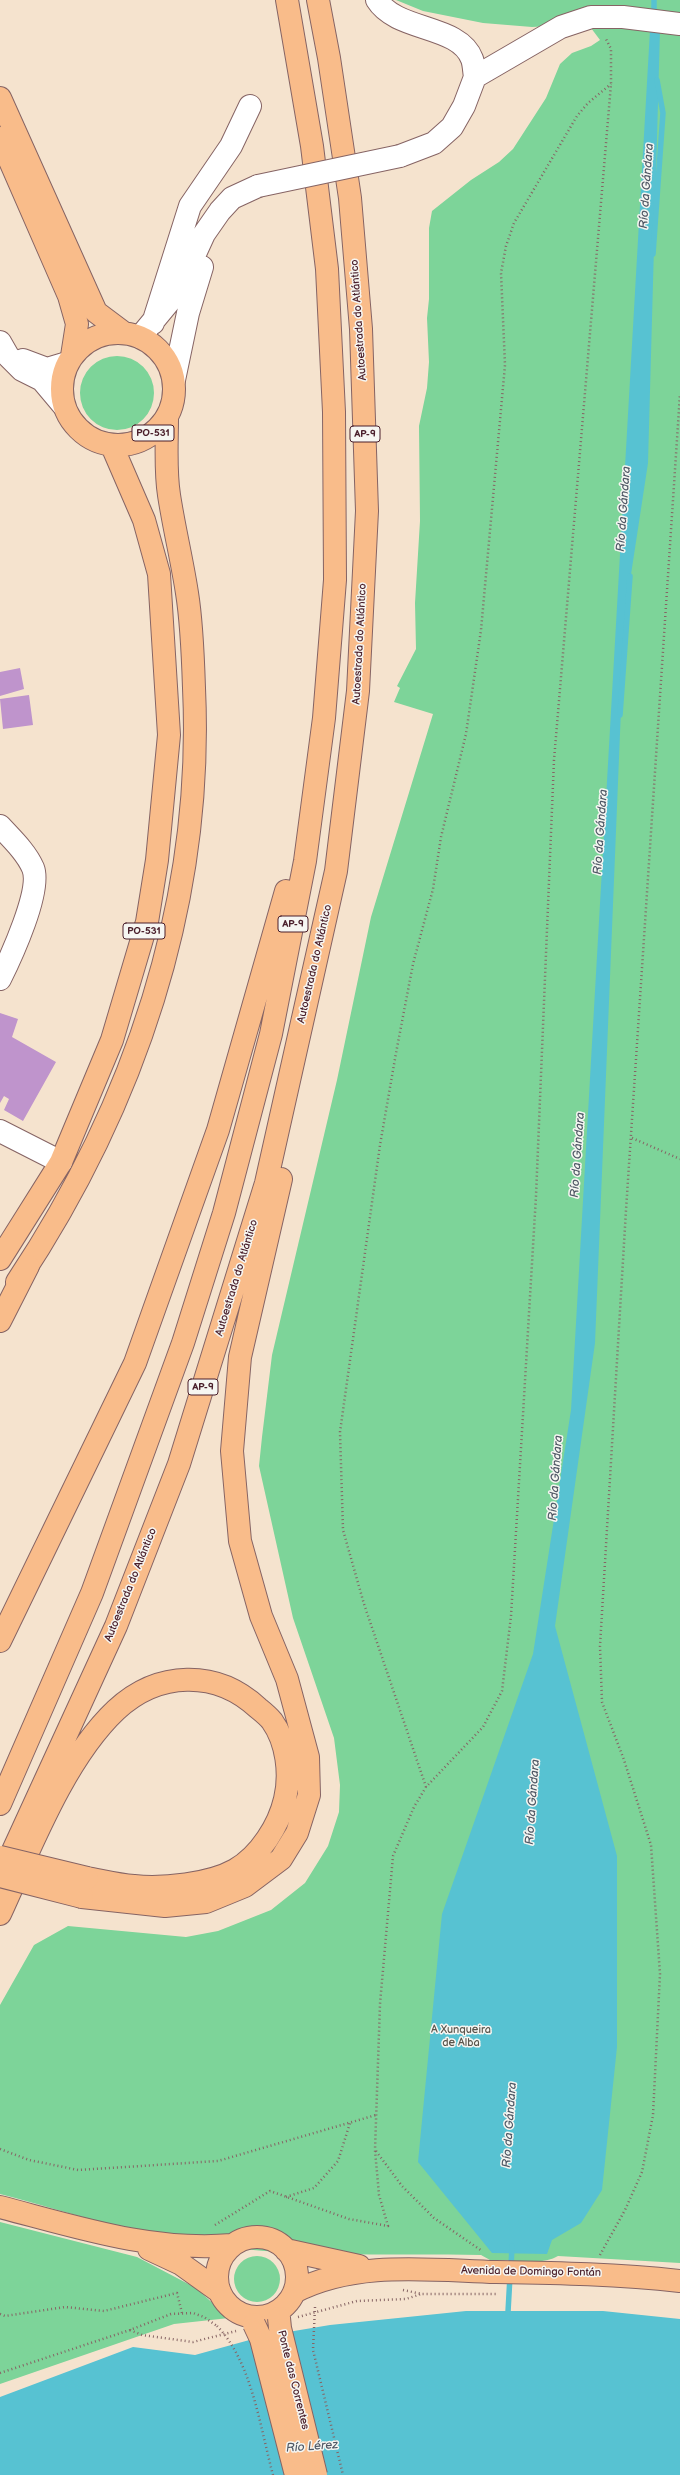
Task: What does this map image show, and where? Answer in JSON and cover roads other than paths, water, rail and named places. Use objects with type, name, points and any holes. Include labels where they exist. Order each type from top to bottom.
[{"type":"main road","name":"AP-9","points":[[0,1804],[92,1593],[183,1343],[224,1213],[271,1034],[305,861],[319,764],[335,580],[334,412],[326,269],[312,146],[287,0]]},
{"type":"main road","name":"Autoestrada do Atlántico","points":[[0,1880],[116,1626],[178,1464],[266,1183],[336,870],[358,691],[367,511],[361,329],[350,198],[329,58],[318,0]]},
{"type":"main road","name":"PO-531","points":[[0,1308],[28,1266],[76,1183],[111,1115],[131,1067],[177,915],[189,831],[194,748],[194,690],[188,596],[168,494],[167,418],[175,393],[174,380],[168,362],[139,331],[96,312],[2,106]]},
{"type":"main road","name":"PO-531","points":[[0,138],[69,296],[78,324],[61,391],[63,405],[70,420],[81,433],[96,442],[112,446],[128,445],[144,440],[157,431],[167,418]]},
{"type":"main road","points":[[70,360],[82,345],[95,338],[109,334],[139,331]]},
{"type":"main road","name":"PO-531","points":[[0,1259],[61,1162],[112,1040],[146,922],[158,860],[169,735],[159,574],[144,520],[112,446]]},
{"type":"main road","points":[[0,1641],[135,1363],[218,1130],[292,870],[319,764]]},
{"type":"main road","points":[[0,1876],[85,1888],[165,1906],[206,1902],[245,1886],[281,1859],[297,1833],[309,1795],[308,1757],[287,1679],[261,1616],[240,1541],[232,1451],[234,1403],[240,1357],[336,939],[336,870]]},
{"type":"main road","points":[[0,1322],[28,1266]]},
{"type":"main road","points":[[0,1857],[85,1888],[177,1885],[209,1879],[236,1869],[264,1842],[278,1822],[285,1800],[288,1783],[286,1758],[272,1720],[250,1700],[231,1688],[200,1679],[179,1679],[146,1688],[140,1692],[116,1710],[90,1740],[56,1794],[0,1914]]},
{"type":"main road","points":[[0,2207],[130,2240],[196,2247],[232,2245],[254,2237],[277,2242],[293,2259],[296,2270],[285,2306],[270,2315],[249,2319],[230,2306],[220,2292],[181,2264],[130,2240]]},
{"type":"main road","points":[[220,2292],[217,2279],[218,2266],[224,2254],[232,2245]]},
{"type":"main road","name":"Avenida de Domingo Fontán","points":[[286,2250],[335,2262],[382,2270]]},
{"type":"main road","name":"Avenida de Domingo Fontán","points":[[285,2306],[312,2283],[334,2275],[382,2270],[487,2263],[550,2272],[598,2273],[680,2281]]},
{"type":"main road","name":"Ponte das Correntes","points":[[285,2306],[280,2328],[316,2475]]},
{"type":"main road","name":"Ponte das Correntes","points":[[249,2319],[261,2339],[296,2475]]},
{"type":"street","points":[[139,331],[178,291],[204,234],[220,211],[232,198],[258,186],[400,156],[434,143],[452,127],[464,106],[475,77],[472,58],[460,43],[394,17],[377,0]]},
{"type":"street","points":[[475,77],[561,28],[590,17],[623,17],[680,24]]},
{"type":"street","points":[[139,331],[190,206],[230,146],[250,106]]},
{"type":"street","points":[[174,380],[188,312],[220,211]]},
{"type":"street","points":[[1,344],[18,358],[47,369],[70,360]]},
{"type":"street","points":[[1,344],[8,356],[22,370],[42,380],[63,405]]},
{"type":"street","points":[[0,826],[21,849],[33,868],[34,890],[11,958],[0,979]]},
{"type":"street","points":[[0,1130],[61,1162]]},
{"type":"water","points":[[650,30],[660,30],[648,463],[630,581],[621,709],[595,1343],[555,1626],[617,1856],[617,2047],[602,2190],[581,2223],[552,2240],[547,2254],[492,2253],[418,2162],[442,1914],[533,1654],[571,1410]]},
{"type":"water","name":"Río Lérez","points":[[466,2311],[603,2311],[680,2319],[680,2475],[0,2475],[0,2397],[133,2347],[195,2355],[264,2336],[330,2325]]},
{"type":"waterway","name":"Río da Gándara","points":[[654,0],[654,16]]},
{"type":"waterway","name":"Río da Gándara","points":[[653,254],[663,113],[657,80]]},
{"type":"waterway","name":"Río da Gándara","points":[[620,715],[630,576]]},
{"type":"waterway","name":"Río da Gándara","points":[[511,2267],[512,2246]]},
{"type":"waterway","name":"Río da Gándara","points":[[508,2312],[510,2276]]},
{"type":"park label","name":"A Xunqueira de Alba","points":[[461,2036]]}]
